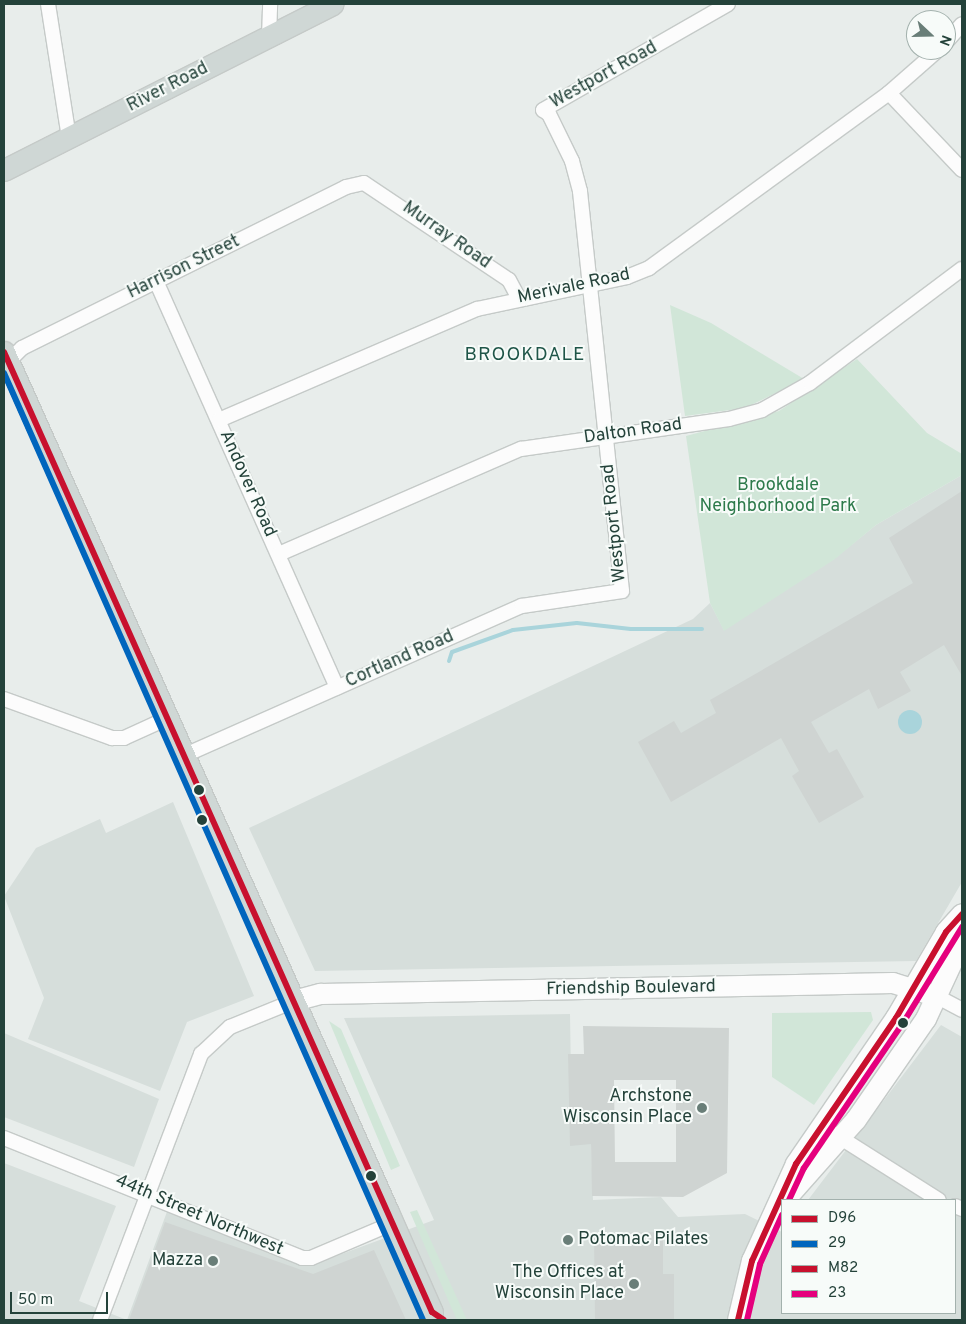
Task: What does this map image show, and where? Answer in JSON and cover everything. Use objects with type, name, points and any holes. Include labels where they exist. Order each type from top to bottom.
[{"type":"main road","name":"River Road","points":[[4,170],[332,4]]},
{"type":"main road","points":[[5,360],[185,755],[436,1317]]},
{"type":"street","points":[[48,4],[69,138]]},
{"type":"street","points":[[269,36],[270,4]]},
{"type":"street","name":"Westport Road","points":[[622,592],[592,285],[580,191],[572,161],[549,114],[543,110],[728,4]]},
{"type":"street","name":"Merivale Road","points":[[219,420],[431,326],[519,299],[627,277],[670,256],[888,93],[926,60]]},
{"type":"street","points":[[888,93],[962,170]]},
{"type":"street","name":"Harrison Street","points":[[5,360],[22,348],[346,187],[364,183]]},
{"type":"street","name":"Murray Road","points":[[364,183],[509,280],[519,299]]},
{"type":"street","name":"Dalton Road","points":[[279,554],[497,457],[548,444],[729,419],[782,401],[962,269]]},
{"type":"street","name":"Andover Road","points":[[156,281],[337,687]]},
{"type":"street","name":"Cortland Road","points":[[185,755],[522,606],[622,592]]},
{"type":"street","points":[[4,699],[112,738],[124,738],[168,718]]},
{"type":"street","points":[[783,1199],[796,1164],[915,986],[946,932],[962,914]]},
{"type":"street","points":[[786,1199],[841,1138],[938,997],[962,941]]},
{"type":"street","name":"Friendship Boulevard","points":[[294,1001],[321,994],[893,983],[915,986],[962,1010]]},
{"type":"street","points":[[100,1320],[196,1064],[207,1046],[230,1026],[294,1001]]},
{"type":"street","points":[[822,1125],[937,1199]]},
{"type":"street","name":"44th Street Northwest","points":[[4,1138],[302,1258],[311,1258],[393,1223]]},
{"type":"street","points":[[738,1320],[752,1262],[781,1205]]},
{"type":"shaded area","points":[[962,475],[962,882],[916,961],[315,971],[249,828],[693,619],[710,603],[724,630],[834,559],[876,525]]},
{"type":"shaded area","points":[[173,802],[254,996],[187,1022],[160,1091],[28,1039],[44,998],[4,896],[36,848],[100,819],[106,833]]},
{"type":"shaded area","points":[[570,1014],[572,1142],[591,1142],[593,1200],[661,1197],[678,1217],[745,1214],[781,1232],[781,1314],[956,1314],[956,1199],[809,1199],[941,1025],[962,1037],[962,1320],[127,1320],[168,1209],[309,1266],[434,1220],[344,1018]]},
{"type":"shaded area","points":[[4,1033],[159,1099],[134,1167],[4,1117]]},
{"type":"shaded area","points":[[4,1163],[116,1206],[79,1301],[127,1320],[4,1320]]},
{"type":"green space","points":[[670,305],[711,323],[804,379],[745,408],[685,416]]},
{"type":"green space","name":"Brookdale Neighborhood Park","points":[[857,359],[927,433],[962,454],[962,475],[876,525],[835,559],[724,631],[710,603],[686,436],[779,411]]},
{"type":"green space","points":[[871,1012],[873,1020],[814,1105],[772,1077],[772,1013]]},
{"type":"green space","points":[[329,1021],[341,1029],[400,1166],[391,1170]]},
{"type":"green space","points":[[417,1210],[467,1320],[457,1320],[452,1309],[410,1212]]},
{"type":"water","points":[[905,710],[915,710],[922,717],[922,727],[915,734],[905,734],[898,727],[898,717]]},
{"type":"building","points":[[962,491],[962,676],[944,645],[900,672],[911,691],[878,709],[869,689],[811,722],[829,753],[837,749],[864,797],[819,823],[792,776],[799,771],[781,738],[671,802],[638,742],[674,721],[681,733],[716,713],[710,700],[913,583],[889,538]]},
{"type":"building","name":"Archstone Wisconsin Place","points":[[583,1026],[729,1028],[727,1173],[683,1197],[592,1196],[591,1144],[570,1146],[568,1054],[584,1054]],"holes":[[[614,1080],[676,1080],[676,1162],[615,1162]]]},
{"type":"building","name":"Mazza","points":[[165,1222],[313,1274],[374,1250],[406,1320],[129,1320]]},
{"type":"building","name":"The Offices at Wisconsin Place","points":[[663,1232],[663,1274],[674,1274],[674,1320],[595,1320],[594,1234]]},
{"type":"waterway","points":[[449,661],[452,652],[513,630],[577,623],[631,629],[702,629]]},
{"type":"transit line","name":"D96","points":[[4,352],[432,1312],[444,1320]]},
{"type":"transit line","name":"29","points":[[4,373],[423,1320]]},
{"type":"transit line","name":"M82","points":[[738,1320],[752,1261],[796,1164],[896,1018],[946,932],[962,914]]},
{"type":"transit line","name":"23","points":[[789,1199],[804,1168],[903,1023],[962,927]]},
{"type":"transit line","name":"23","points":[[747,1320],[760,1264],[781,1217]]},
{"type":"place","name":"Archstone Wisconsin Place","points":[[702,1108]]},
{"type":"place","name":"Potomac Pilates","points":[[568,1240]]},
{"type":"place","name":"Mazza","points":[[213,1261]]},
{"type":"place","name":"The Offices at Wisconsin Place","points":[[634,1284]]},
{"type":"district","name":"BROOKDALE","points":[[525,356]]}]
